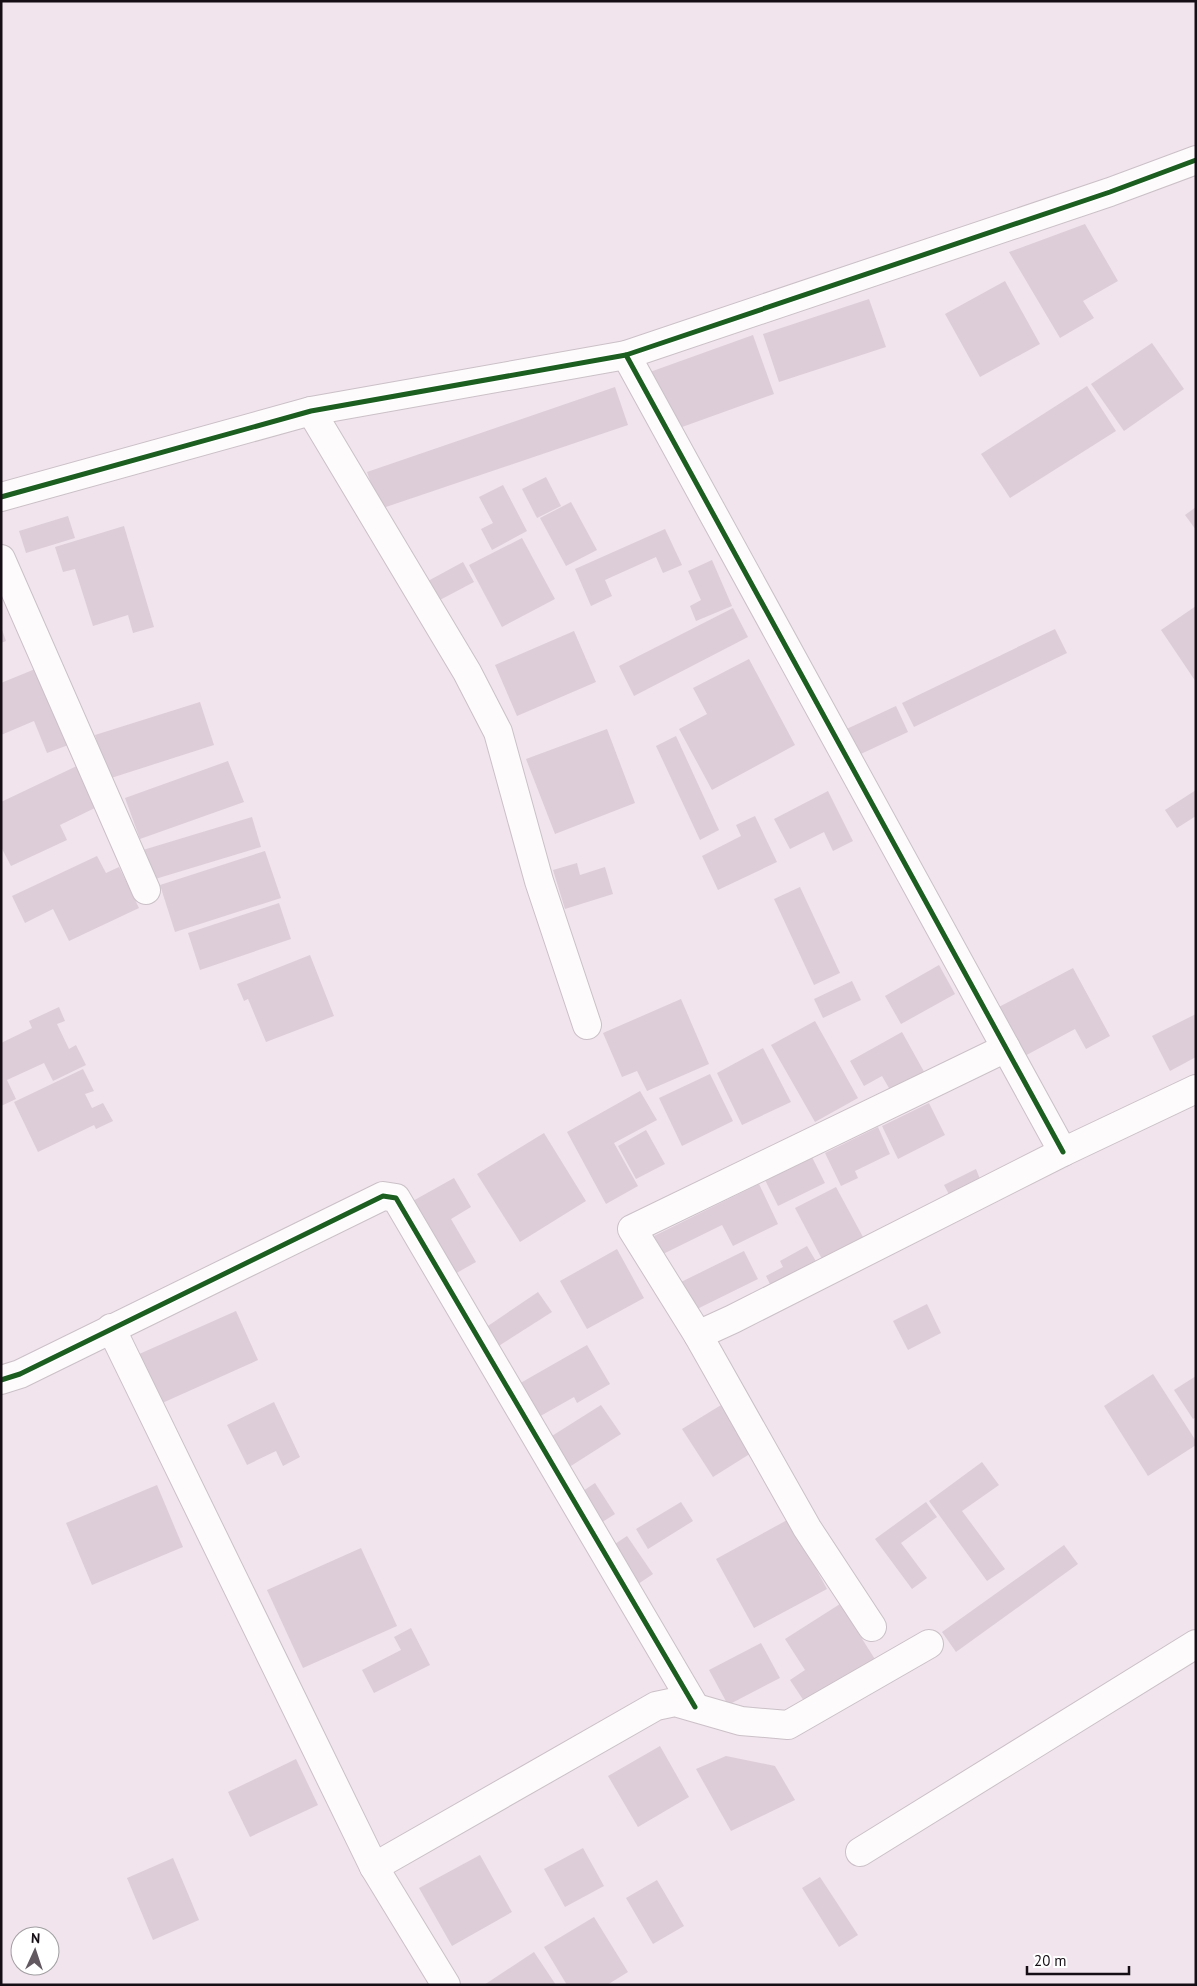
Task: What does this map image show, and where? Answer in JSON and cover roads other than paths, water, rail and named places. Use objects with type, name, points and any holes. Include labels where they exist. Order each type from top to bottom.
[{"type":"street","points":[[1,497],[312,411],[626,355],[1110,192],[1196,160]]},
{"type":"street","points":[[626,355],[1063,1152]]},
{"type":"street","points":[[312,411],[467,672],[498,732],[539,881],[587,1025]]},
{"type":"street","points":[[1,559],[146,890]]},
{"type":"street","points":[[872,1627],[807,1528],[698,1335],[632,1229],[1006,1048]]},
{"type":"street","points":[[698,1335],[742,1315],[1063,1152],[1196,1089]]},
{"type":"street","points":[[2,1381],[383,1196],[396,1198],[695,1707]]},
{"type":"street","points":[[111,1328],[374,1866],[446,1985]]},
{"type":"street","points":[[374,1866],[656,1706],[674,1702],[740,1721],[788,1725],[929,1644]]},
{"type":"street","points":[[860,1852],[1196,1644]]}]
